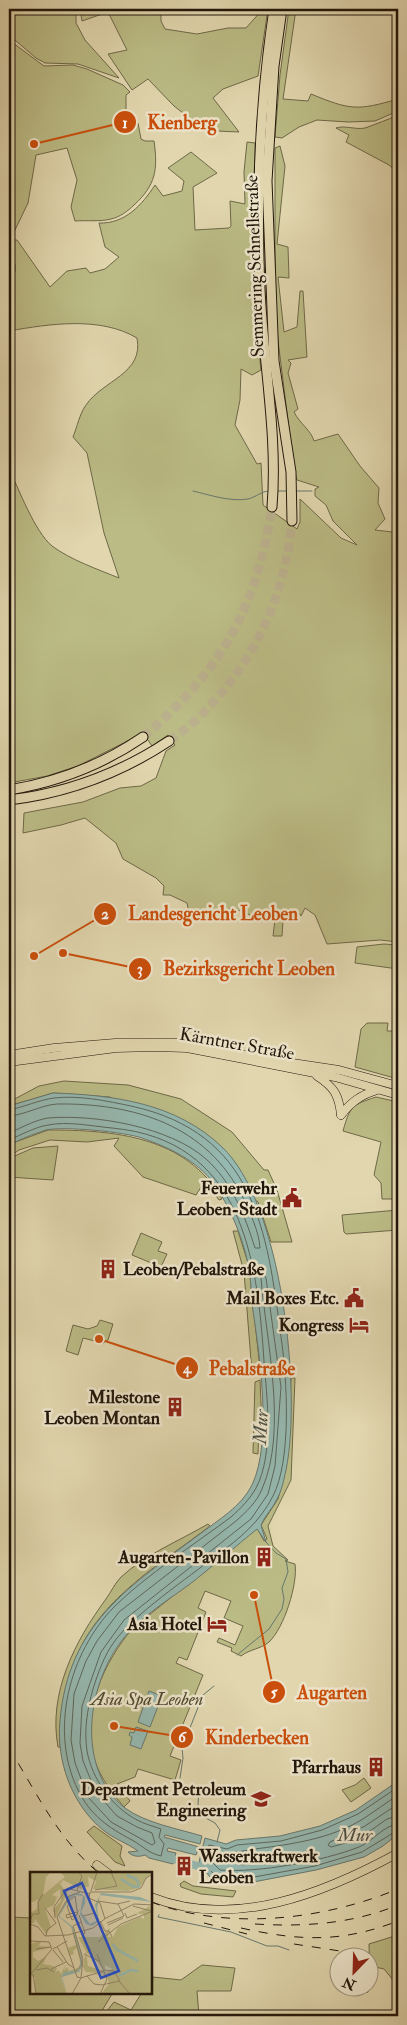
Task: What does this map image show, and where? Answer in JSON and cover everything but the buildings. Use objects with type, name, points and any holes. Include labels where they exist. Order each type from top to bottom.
[{"type":"highway","name":"Semmering Schnellstraße","points":[[273,503],[274,487],[260,288],[259,189],[265,64],[274,9]]},
{"type":"highway","name":"Semmering Schnellstraße","points":[[282,9],[274,66],[267,181],[274,361],[292,486],[292,521]]},
{"type":"highway","points":[[9,790],[30,786],[83,770],[107,759],[143,737]]},
{"type":"highway","points":[[9,800],[66,790],[88,784],[141,760],[169,741]]},
{"type":"main road","name":"Kärntner Straße","points":[[9,1055],[54,1048],[115,1043],[189,1043],[259,1058],[339,1070],[398,1086]]},
{"type":"main road","name":"Kärntner Straße","points":[[9,1062],[65,1053],[156,1046],[204,1051],[268,1066],[314,1073],[398,1095]]},
{"type":"main road","points":[[314,1073],[334,1088],[339,1098],[341,1115],[360,1095],[379,1090]]},
{"type":"main road","points":[[152,1897],[181,1906],[210,1911],[255,1907],[325,1888],[362,1873],[398,1853]]},
{"type":"main road","points":[[97,1865],[106,1872]]},
{"type":"green space","points":[[9,9],[76,9],[76,23],[85,40],[119,78],[78,64],[45,63],[36,58],[9,35]]},
{"type":"green space","points":[[80,9],[161,9],[161,21],[165,29],[197,34],[228,28],[246,28],[263,9],[268,9],[258,76],[223,89],[213,98],[239,132],[211,130],[192,125],[186,121],[187,116],[174,106],[148,79],[132,90],[108,54],[127,50],[108,12],[82,21]]},
{"type":"green space","points":[[289,9],[296,9],[283,99],[308,101],[311,94],[345,106],[363,107],[398,99],[398,111],[375,121],[317,120],[299,127],[282,138],[275,137],[280,75]]},
{"type":"green space","points":[[9,40],[44,66],[73,65],[87,69],[123,85],[130,92],[126,95],[126,115],[138,123],[141,139],[154,141],[156,160],[154,176],[147,190],[124,214],[107,220],[75,221],[71,207],[77,180],[67,148],[36,155],[28,203],[13,234],[14,236],[9,236]]},
{"type":"green space","points":[[398,115],[398,173],[389,165],[346,142],[349,135],[336,128],[365,128]]},
{"type":"green space","points":[[247,142],[255,143],[255,285],[261,370],[252,375],[241,369],[240,400],[235,425],[257,464],[261,463],[263,505],[297,529],[300,522],[300,499],[341,538],[357,545],[333,521],[326,505],[315,496],[315,489],[319,487],[297,480],[294,469],[275,316],[275,148],[280,146],[285,166],[277,244],[288,247],[289,278],[278,277],[284,332],[297,327],[300,291],[303,291],[307,357],[288,360],[291,363],[288,373],[298,409],[294,412],[314,441],[338,434],[360,466],[379,488],[378,503],[385,519],[375,530],[392,532],[398,527],[398,942],[380,940],[327,944],[315,915],[305,908],[301,916],[297,910],[288,910],[283,920],[282,936],[273,936],[275,919],[261,914],[260,919],[233,908],[226,910],[223,919],[189,913],[187,903],[170,895],[163,895],[164,886],[156,878],[123,859],[116,843],[85,818],[23,833],[24,813],[83,802],[120,788],[141,786],[156,778],[166,751],[175,745],[168,735],[152,746],[143,733],[78,766],[47,776],[9,783],[9,468],[39,531],[52,546],[76,560],[119,578],[104,533],[87,453],[73,437],[86,405],[93,396],[128,368],[138,350],[137,338],[123,331],[91,324],[57,324],[9,331],[9,264],[15,272],[15,268],[9,240],[17,240],[50,287],[67,271],[86,268],[90,273],[105,269],[119,257],[105,247],[99,223],[125,217],[144,200],[155,185],[163,196],[182,191],[184,181],[168,168],[191,152],[217,173],[193,187],[195,230],[229,228],[231,226],[230,201],[245,204],[244,172]]},
{"type":"green space","points":[[384,944],[398,945],[398,969],[355,963],[357,947]]},
{"type":"green space","points":[[367,1023],[388,1023],[387,1031],[398,1031],[398,1079],[355,1067],[361,1029]]},
{"type":"green space","points":[[64,1081],[128,1085],[181,1099],[232,1132],[264,1170],[268,1170],[277,1190],[292,1242],[271,1242],[258,1202],[110,1097],[53,1093],[9,1106],[9,1102],[39,1086]]},
{"type":"green space","points":[[376,1097],[398,1102],[398,1208],[397,1199],[382,1199],[381,1183],[374,1175],[381,1142],[343,1131],[350,1111],[362,1102]]},
{"type":"green space","points":[[48,1130],[73,1130],[123,1135],[169,1149],[189,1162],[207,1178],[222,1199],[219,1200],[205,1181],[196,1195],[143,1177],[114,1146],[119,1138],[87,1142],[50,1140],[19,1150],[9,1157],[10,1144]]},
{"type":"green space","points":[[58,1146],[53,1180],[9,1177],[10,1158],[33,1148]]},
{"type":"green space","points":[[398,1210],[398,1230],[346,1234],[344,1232],[342,1215]]},
{"type":"green space","points":[[233,1231],[238,1231],[249,1266],[260,1369],[252,1373],[244,1272]]},
{"type":"green space","points":[[141,1233],[162,1242],[158,1251],[167,1254],[161,1267],[132,1255]]},
{"type":"green space","points":[[100,1320],[113,1324],[108,1340],[103,1343],[83,1338],[78,1355],[66,1351],[73,1325],[88,1329],[97,1326]]},
{"type":"green space","name":"Asia Spa Leoben","points":[[291,1378],[295,1378],[291,1480],[268,1526],[273,1546],[288,1560],[285,1561],[295,1564],[292,1594],[285,1616],[280,1627],[269,1642],[241,1656],[231,1651],[232,1648],[217,1642],[219,1638],[235,1645],[243,1626],[224,1618],[231,1601],[205,1591],[198,1608],[206,1612],[187,1660],[179,1657],[176,1663],[203,1675],[170,1756],[181,1760],[175,1780],[138,1769],[135,1777],[117,1784],[130,1801],[124,1807],[107,1785],[100,1772],[94,1759],[90,1742],[92,1707],[97,1689],[113,1656],[133,1628],[257,1528],[264,1541],[267,1539],[261,1525],[278,1499],[286,1468]]},
{"type":"green space","points":[[260,1380],[262,1426],[259,1426],[258,1454],[253,1453],[255,1382]]},
{"type":"green space","points":[[208,1524],[210,1526],[153,1568],[117,1598],[88,1634],[77,1655],[71,1673],[60,1741],[61,1747],[58,1747],[57,1707],[67,1669],[84,1632],[115,1585],[121,1577],[141,1561]]},
{"type":"green space","points":[[364,1778],[371,1788],[351,1802],[342,1790],[355,1785]]},
{"type":"green space","points":[[94,1826],[122,1846],[120,1856],[125,1866],[115,1862],[87,1832]]},
{"type":"green space","points":[[184,1881],[193,1886],[236,1891],[233,1897],[201,1894],[181,1887],[180,1884]]},
{"type":"green space","points":[[9,1917],[30,1918],[30,1995],[111,1995],[100,2014],[96,2016],[9,2016]]},
{"type":"green space","points":[[398,1935],[398,1986],[384,1969],[380,1968],[380,1948],[369,1948],[369,1944]]},
{"type":"green space","points":[[202,1965],[235,1968],[231,1991],[197,1991],[199,2016],[103,2016],[114,2002],[131,2010],[140,1995],[152,1995],[153,1977],[181,1980]]},
{"type":"water","points":[[53,1093],[99,1096],[143,1104],[185,1120],[204,1132],[222,1147],[243,1174],[260,1210],[273,1253],[282,1300],[289,1348],[290,1436],[282,1488],[261,1525],[266,1542],[257,1529],[190,1584],[153,1610],[133,1628],[118,1646],[106,1668],[97,1692],[92,1718],[92,1743],[97,1768],[108,1790],[125,1808],[142,1818],[202,1836],[200,1844],[165,1835],[164,1837],[199,1847],[196,1855],[168,1848],[167,1851],[176,1853],[173,1864],[149,1858],[145,1855],[136,1856],[130,1854],[128,1852],[138,1851],[103,1830],[92,1820],[68,1781],[59,1736],[60,1721],[65,1687],[75,1658],[89,1633],[106,1611],[149,1572],[229,1512],[242,1500],[252,1485],[262,1445],[263,1421],[261,1371],[249,1268],[235,1222],[214,1184],[200,1168],[172,1150],[134,1136],[94,1130],[66,1129],[46,1130],[9,1146],[9,1106]]},
{"type":"water","points":[[149,1691],[162,1696],[150,1727],[138,1722]]},
{"type":"water","points":[[136,1727],[148,1731],[141,1749],[130,1745],[132,1737],[129,1735],[130,1732],[134,1733]]},
{"type":"water","name":"Mur","points":[[398,1781],[398,1834],[383,1846],[364,1857],[316,1870],[243,1884],[213,1882],[208,1874],[197,1870],[205,1838],[226,1844],[236,1840],[280,1836],[320,1826],[356,1810]]},
{"type":"waterway","points":[[193,491],[234,500],[248,499],[269,491]]},
{"type":"waterway","points":[[276,491],[287,491]]},
{"type":"waterway","points":[[296,491],[312,491]]},
{"type":"waterway","points":[[237,1655],[269,1629],[282,1609],[284,1599],[282,1588],[288,1572],[286,1559],[276,1553],[266,1542]]},
{"type":"waterway","points":[[180,1778],[183,1758],[182,1748],[203,1695],[214,1686]]},
{"type":"waterway","points":[[198,1805],[199,1789]]},
{"type":"waterway","points":[[202,1816],[215,1823],[220,1830],[217,1842]]},
{"type":"waterway","name":"Mur","points":[[166,1857],[208,1869]]},
{"type":"waterway","points":[[159,1915],[158,1917],[231,1932],[267,1946],[278,1946],[289,1950]]},
{"type":"tunnel","points":[[143,737],[194,688],[214,662],[231,635],[245,607],[256,576],[272,507]]},
{"type":"tunnel","points":[[169,741],[204,712],[239,670],[253,648],[275,600],[283,574],[292,521]]},
{"type":"railway","points":[[9,1748],[60,1831],[85,1861],[98,1872]]},
{"type":"railway","points":[[152,1902],[181,1911],[212,1917],[276,1918],[339,1908],[369,1900],[398,1889]]},
{"type":"railway","points":[[255,1924],[292,1925],[328,1923],[363,1916],[398,1905]]},
{"type":"railway","points":[[241,1928],[282,1935],[320,1938],[358,1933],[398,1921]]},
{"type":"railway","points":[[204,1923],[247,1934]]},
{"type":"railway","points":[[294,1944],[330,1949]]},
{"type":"place","name":"Kienberg","points":[[34,144]]},
{"type":"place","name":"Bezirksgericht Leoben","points":[[63,953]]},
{"type":"place","name":"Landesgericht Leoben","points":[[34,956]]},
{"type":"place","name":"Feuerwehr Leoben-Stadt","points":[[292,1198]]},
{"type":"place","name":"Leoben/Pebalstraße","points":[[108,1269]]},
{"type":"place","name":"Mail Boxes Etc.","points":[[354,1298]]},
{"type":"place","name":"Kongress","points":[[359,1325]]},
{"type":"place","name":"Pebalstraße","points":[[99,1339]]},
{"type":"place","name":"Milestone Leoben Montan","points":[[175,1407]]},
{"type":"place","name":"Augarten-Pavillon","points":[[264,1557]]},
{"type":"place","name":"Augarten","points":[[254,1595]]},
{"type":"place","name":"Asia Hotel","points":[[217,1624]]},
{"type":"place","name":"Kinderbecken","points":[[114,1726]]},
{"type":"place","name":"Pfarrhaus","points":[[376,1767]]},
{"type":"place","name":"Department Petroleum Engineering","points":[[261,1799]]},
{"type":"place","name":"Wasserkraftwerk Leoben","points":[[184,1866]]}]
